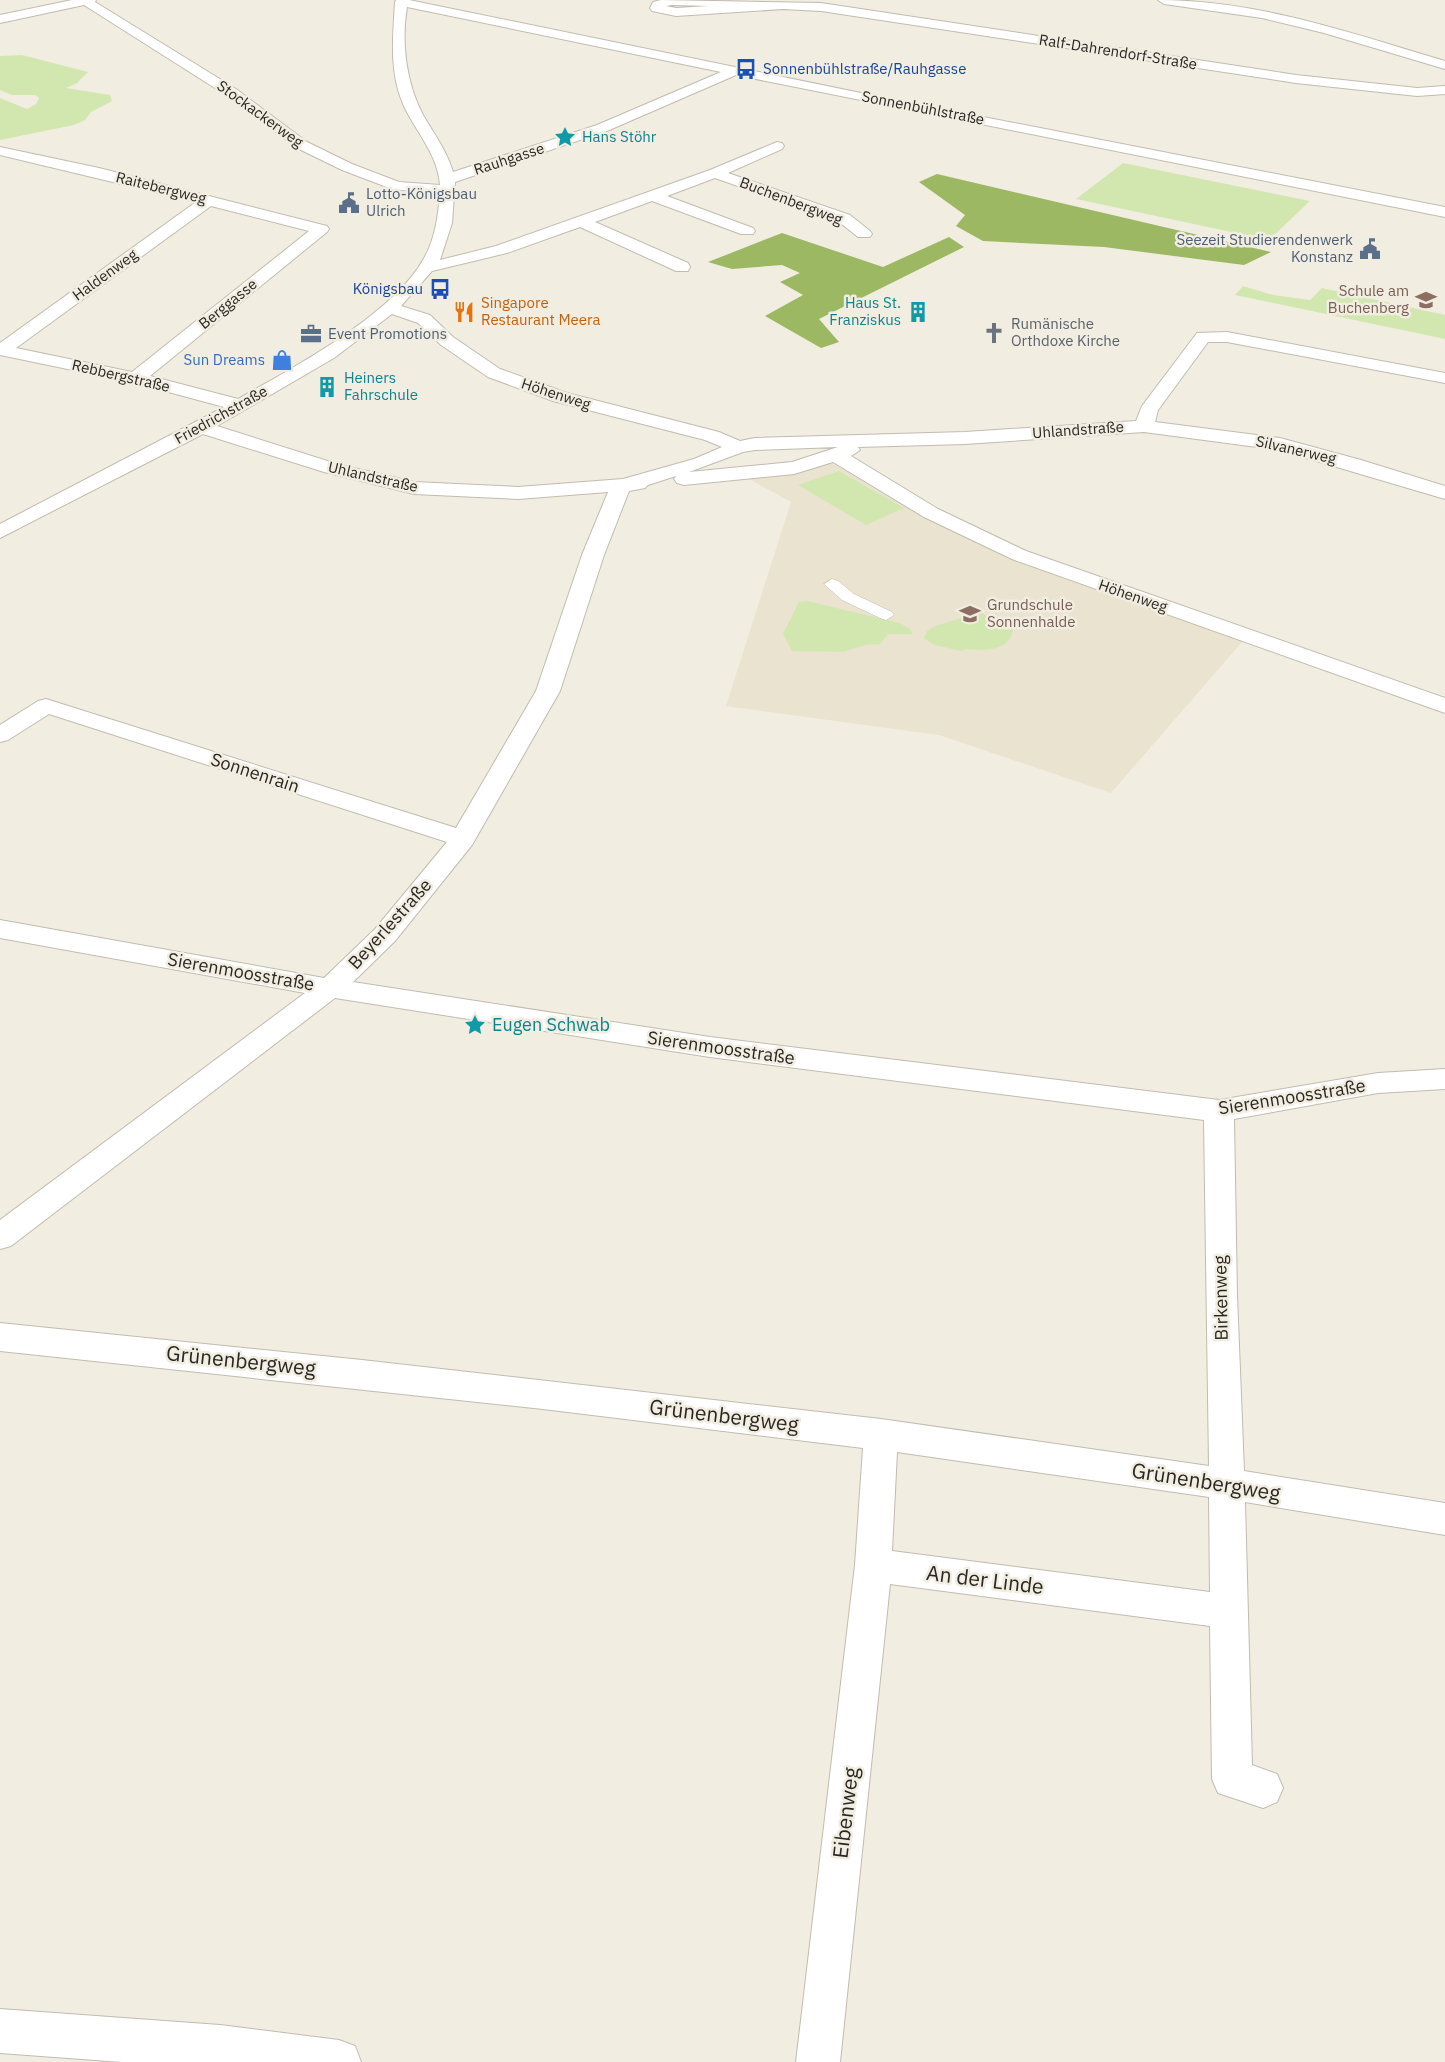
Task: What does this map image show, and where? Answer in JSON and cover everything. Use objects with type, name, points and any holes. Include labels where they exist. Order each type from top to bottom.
[{"type":"street","name":"Stockackerweg","points":[[0,19],[86,0],[231,92],[302,146],[347,167],[397,186],[448,184]]},
{"type":"street","points":[[1164,0],[1262,14],[1328,30],[1445,65]]},
{"type":"street","name":"Friedrichstraße","points":[[0,532],[202,427],[326,356],[390,308],[426,268],[446,225],[448,184],[442,162],[409,101],[400,58],[398,30],[401,1]]},
{"type":"street","name":"Sonnenbühlstraße","points":[[401,1],[735,71],[1445,212]]},
{"type":"street","name":"Ralf-Dahrendorf-Straße","points":[[791,5],[676,12],[656,8],[657,5],[671,1],[791,5],[821,7],[1296,79],[1417,92],[1445,90]]},
{"type":"street","name":"Rauhgasse","points":[[448,184],[602,128],[735,71]]},
{"type":"street","points":[[426,268],[501,250],[654,196],[777,146]]},
{"type":"street","name":"Raitebergweg","points":[[0,151],[321,229]]},
{"type":"street","name":"Buchenbergweg","points":[[715,173],[844,218],[864,234]]},
{"type":"street","points":[[654,196],[747,231]]},
{"type":"street","name":"Haldenweg","points":[[1,350],[209,200]]},
{"type":"street","points":[[580,221],[682,267]]},
{"type":"street","name":"Berggasse","points":[[136,378],[321,229]]},
{"type":"street","name":"Höhenweg","points":[[390,308],[424,319],[447,341],[494,373],[560,397],[712,436],[738,447]]},
{"type":"street","name":"Uhlandstraße","points":[[621,486],[701,463],[738,447],[776,442],[874,442],[1144,426],[1149,410],[1203,337],[1227,337],[1445,378]]},
{"type":"street","name":"Rebbergstraße","points":[[1,350],[136,378],[240,405]]},
{"type":"street","name":"Silvanerweg","points":[[1144,426],[1280,444],[1354,464],[1445,493]]},
{"type":"street","name":"Uhlandstraße","points":[[202,427],[331,468],[414,488],[518,493],[767,472],[794,468],[874,442]]},
{"type":"street","name":"Höhenweg","points":[[836,455],[931,513],[1019,555],[1445,706]]},
{"type":"street","name":"Beyerlestraße","points":[[0,1237],[330,988],[385,935],[463,839],[548,691],[593,555],[621,486]]},
{"type":"street","points":[[10,508],[38,512]]},
{"type":"street","points":[[832,584],[848,597],[886,615]]},
{"type":"street","name":"Sonnenrain","points":[[0,735],[46,706],[463,839]]},
{"type":"street","name":"Sierenmoosstraße","points":[[0,929],[330,988],[722,1049],[1219,1111],[1378,1083],[1445,1079]]},
{"type":"street","name":"Birkenweg","points":[[1219,1111],[1221,1295],[1227,1485]]},
{"type":"street","name":"Grünenbergweg","points":[[0,1337],[329,1370],[881,1434],[1445,1519]]},
{"type":"street","points":[[873,1565],[881,1434]]},
{"type":"street","points":[[1227,1485],[1232,1779],[1263,1788]]},
{"type":"street","name":"An der Linde","points":[[873,1565],[1228,1611]]},
{"type":"street","name":"Eibenweg","points":[[818,2062],[873,1565]]},
{"type":"street","points":[[0,2031],[220,2047],[339,2062]]},
{"type":"shaded area","name":"Grundschule Sonnenhalde","points":[[836,455],[970,533],[1248,635],[1111,793],[939,735],[726,706],[791,502],[740,474]]},
{"type":"green space","points":[[22,55],[88,72],[77,83],[66,88],[110,95],[112,101],[91,112],[85,120],[74,125],[0,140],[0,98],[27,109],[36,104],[39,98],[35,95],[12,95],[0,90],[0,56]]},
{"type":"green space","points":[[1123,163],[1310,201],[1269,240],[1076,199]]},
{"type":"green space","points":[[937,174],[1271,252],[1244,265],[1104,247],[983,241],[956,226],[965,215],[919,182]]},
{"type":"green space","points":[[782,233],[883,267],[949,237],[964,247],[819,319],[839,342],[821,348],[765,316],[803,295],[780,282],[800,273],[782,265],[732,269],[708,262]]},
{"type":"green space","points":[[1243,286],[1273,295],[1310,300],[1322,288],[1445,315],[1445,339],[1235,295]]},
{"type":"green space","points":[[839,471],[904,508],[866,525],[798,485]]},
{"type":"green space","points":[[807,601],[900,623],[910,629],[913,634],[888,634],[880,644],[865,645],[843,652],[792,651],[783,634],[799,602]]},
{"type":"green space","points":[[980,612],[1013,630],[1006,643],[994,648],[962,651],[934,645],[924,638],[927,631],[933,627]]},
{"type":"place","name":"Sonnenbühlstraße/Rauhgasse","points":[[746,69]]},
{"type":"place","name":"Hans Stöhr","points":[[565,137]]},
{"type":"place","name":"Lotto-Königsbau Ulrich","points":[[349,203]]},
{"type":"place","name":"Seezeit Studierendenwerk Konstanz","points":[[1370,249]]},
{"type":"place","name":"Königsbau","points":[[440,289]]},
{"type":"place","name":"Schule am Buchenberg","points":[[1426,300]]},
{"type":"place","name":"Singapore Restaurant Meera","points":[[464,312]]},
{"type":"place","name":"Haus St. Franziskus","points":[[918,312]]},
{"type":"place","name":"Rumänische Orthdoxe Kirche","points":[[994,333]]},
{"type":"place","name":"Event Promotions","points":[[311,334]]},
{"type":"place","name":"Sun Dreams","points":[[282,360]]},
{"type":"place","name":"Heiners Fahrschule","points":[[327,387]]},
{"type":"place","name":"Grundschule Sonnenhalde","points":[[970,614]]},
{"type":"place","name":"Eugen Schwab","points":[[475,1025]]}]
